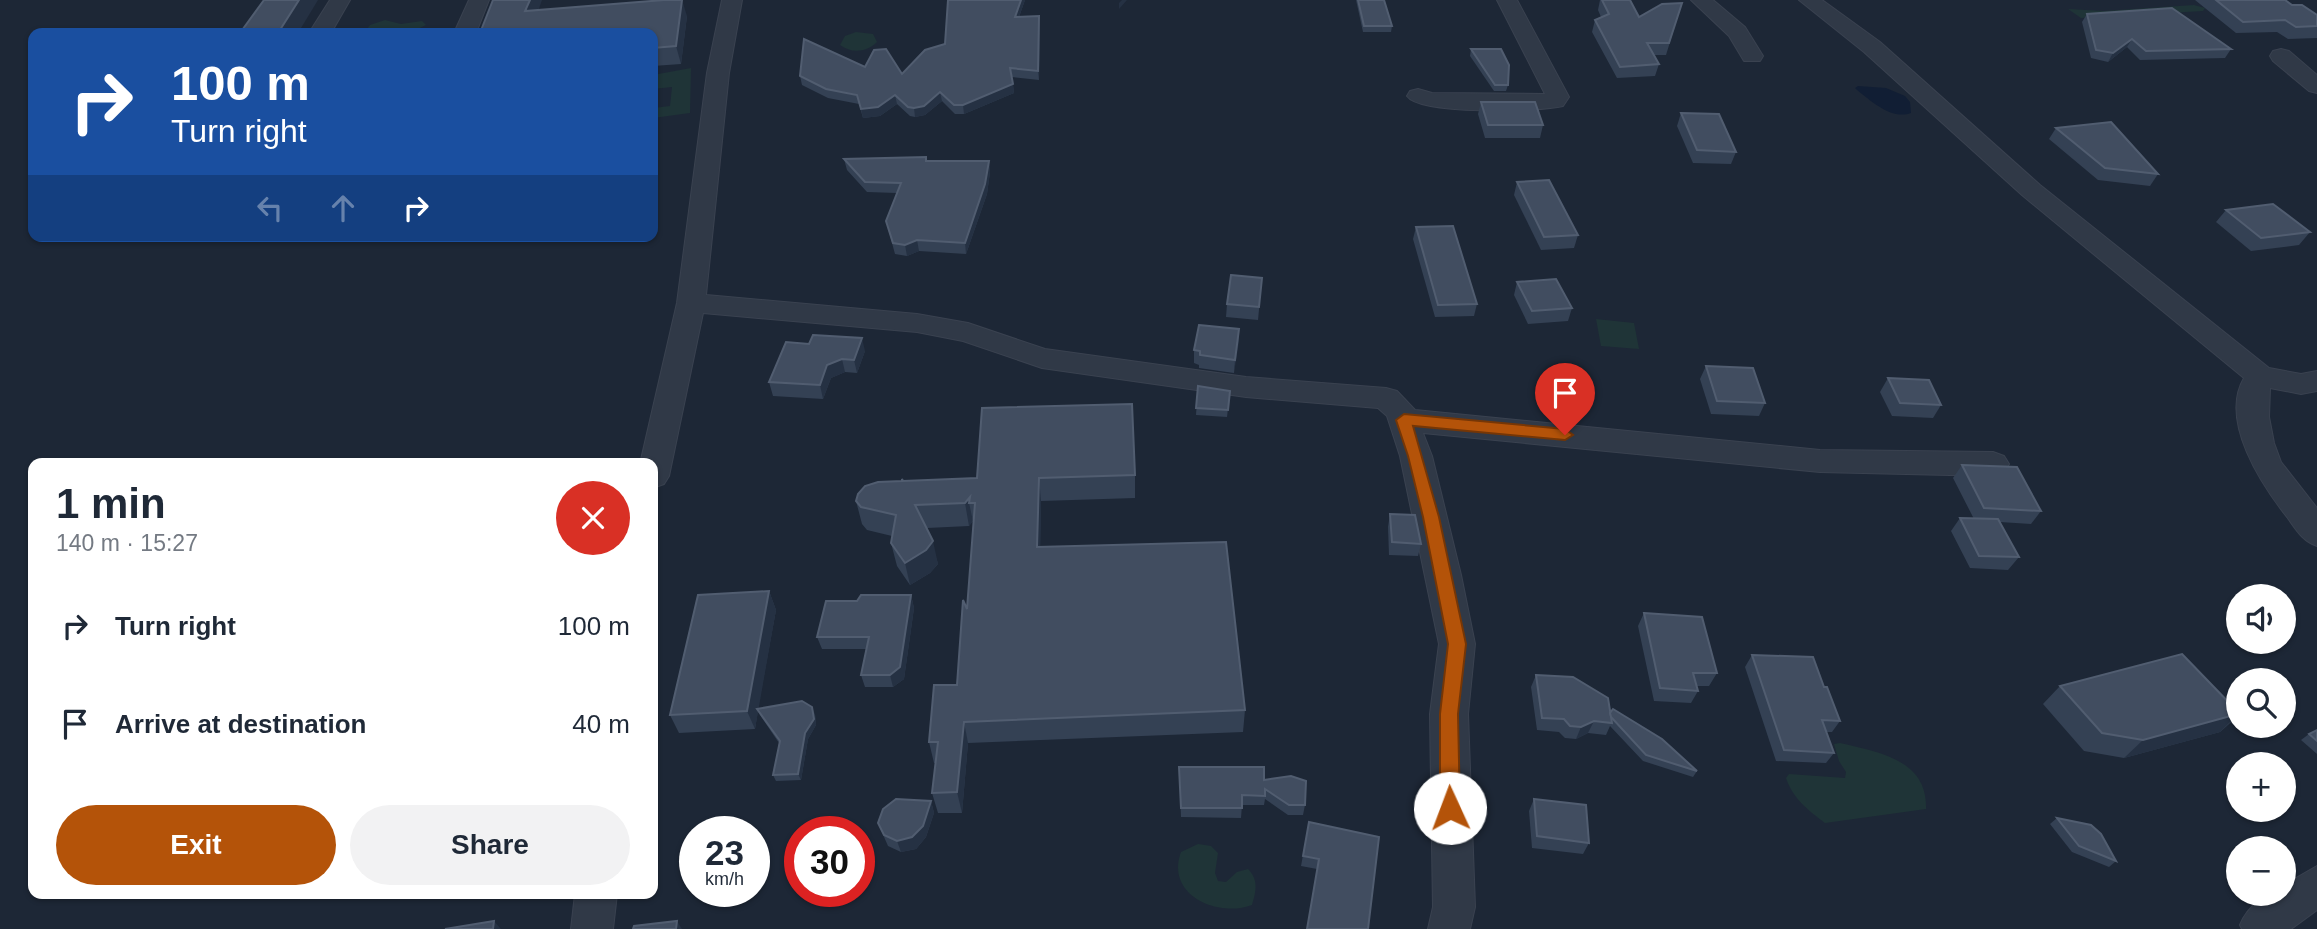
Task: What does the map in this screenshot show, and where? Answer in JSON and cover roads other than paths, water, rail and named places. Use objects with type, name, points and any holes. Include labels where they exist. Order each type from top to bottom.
[{"type":"street","points":[[323,28],[340,0]]},
{"type":"street","points":[[467,28],[479,0]]},
{"type":"street","points":[[657,458],[691,303],[718,73],[732,0]]},
{"type":"street","points":[[1418,96],[1430,100],[1508,103],[1555,101],[1558,97],[1507,0]]},
{"type":"street","points":[[1701,0],[1737,32],[1752,56]]},
{"type":"street","points":[[1809,0],[1872,47],[2031,190],[2260,376],[2301,384],[2317,381]]},
{"type":"street","points":[[2281,56],[2317,86]]},
{"type":"street","points":[[691,303],[917,323],[968,332],[1042,358],[1246,387],[1386,398],[1400,411],[1416,456],[1457,644],[1449,714],[1454,907],[1449,929]]},
{"type":"street","points":[[2260,376],[2254,382],[2252,404],[2264,460],[2317,533]]},
{"type":"street","points":[[1404,420],[1820,461],[1993,464]]},
{"type":"street","points":[[2260,925],[2317,886]]},
{"type":"street","points":[[592,929],[595,899]]},
{"type":"water","points":[[1855,88],[1886,88],[1905,96],[1910,102],[1911,113],[1904,115],[1882,109]]}]
